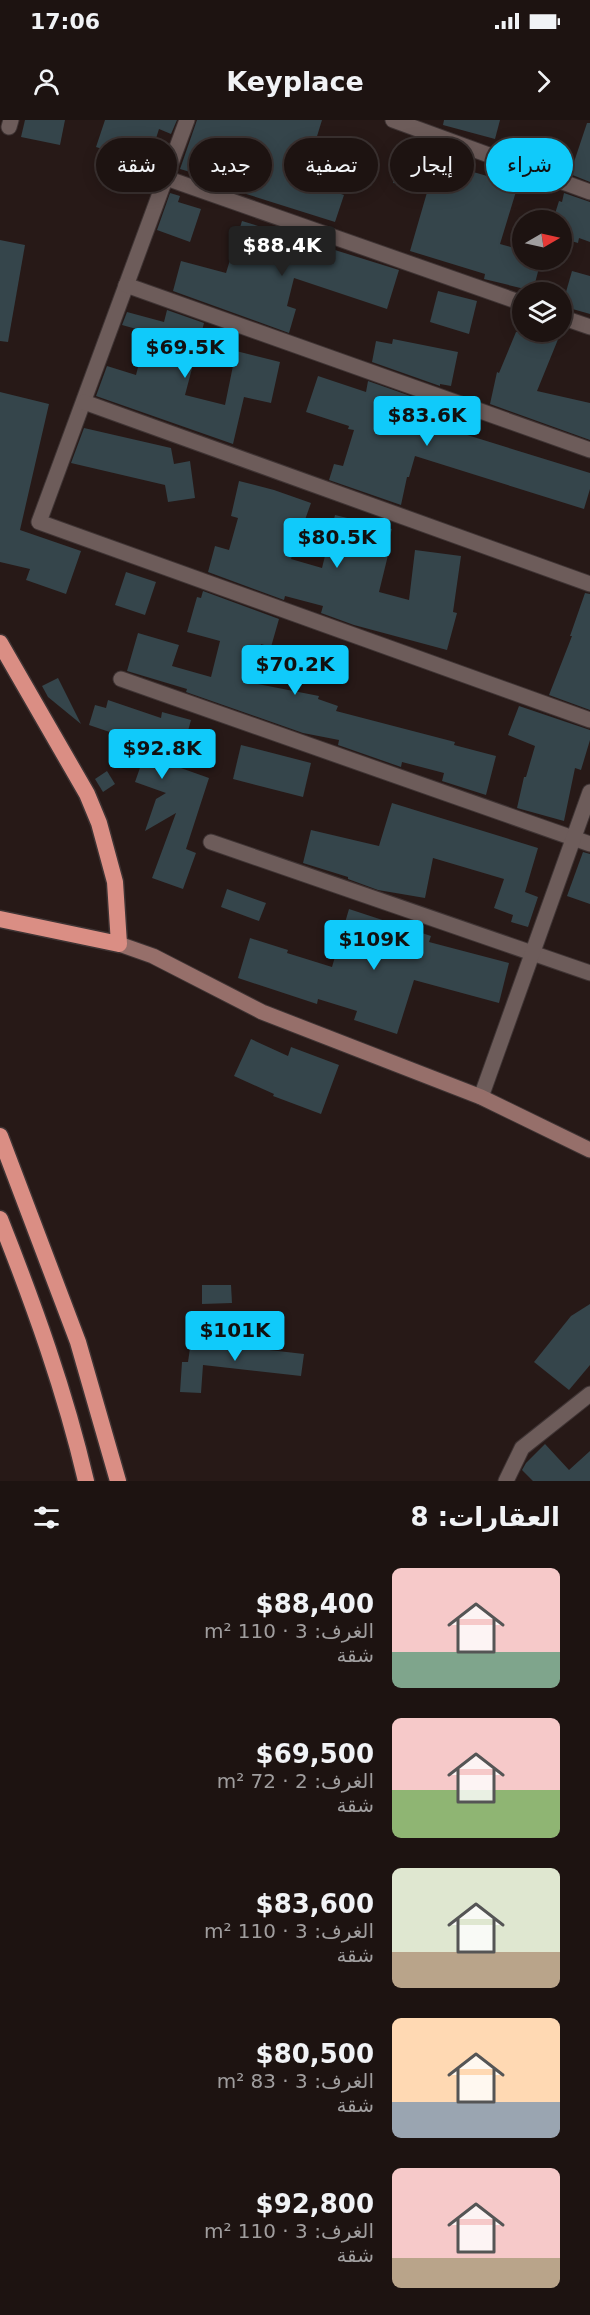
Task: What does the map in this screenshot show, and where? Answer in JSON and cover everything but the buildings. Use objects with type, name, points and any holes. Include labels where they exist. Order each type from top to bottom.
[{"type":"highway","points":[[0,643],[87,794],[99,823],[115,882],[119,944],[0,919]]},
{"type":"highway","points":[[0,1136],[78,1342],[118,1481]]},
{"type":"highway","points":[[0,1219],[37,1318],[73,1427],[86,1481]]},
{"type":"main road","points":[[119,944],[153,956],[262,1012],[481,1097],[590,1150]]},
{"type":"street","points":[[177,148],[187,120]]},
{"type":"street","points":[[393,120],[590,192]]},
{"type":"street","points":[[177,182],[512,299]]},
{"type":"street","points":[[161,192],[39,522],[590,720]]},
{"type":"street","points":[[126,285],[590,450]]},
{"type":"street","points":[[572,321],[590,327]]},
{"type":"street","points":[[84,402],[590,584]]},
{"type":"street","points":[[121,679],[590,844]]},
{"type":"street","points":[[481,1097],[590,792]]},
{"type":"street","points":[[211,842],[590,973]]},
{"type":"street","points":[[506,1481],[522,1448],[590,1394]]}]
